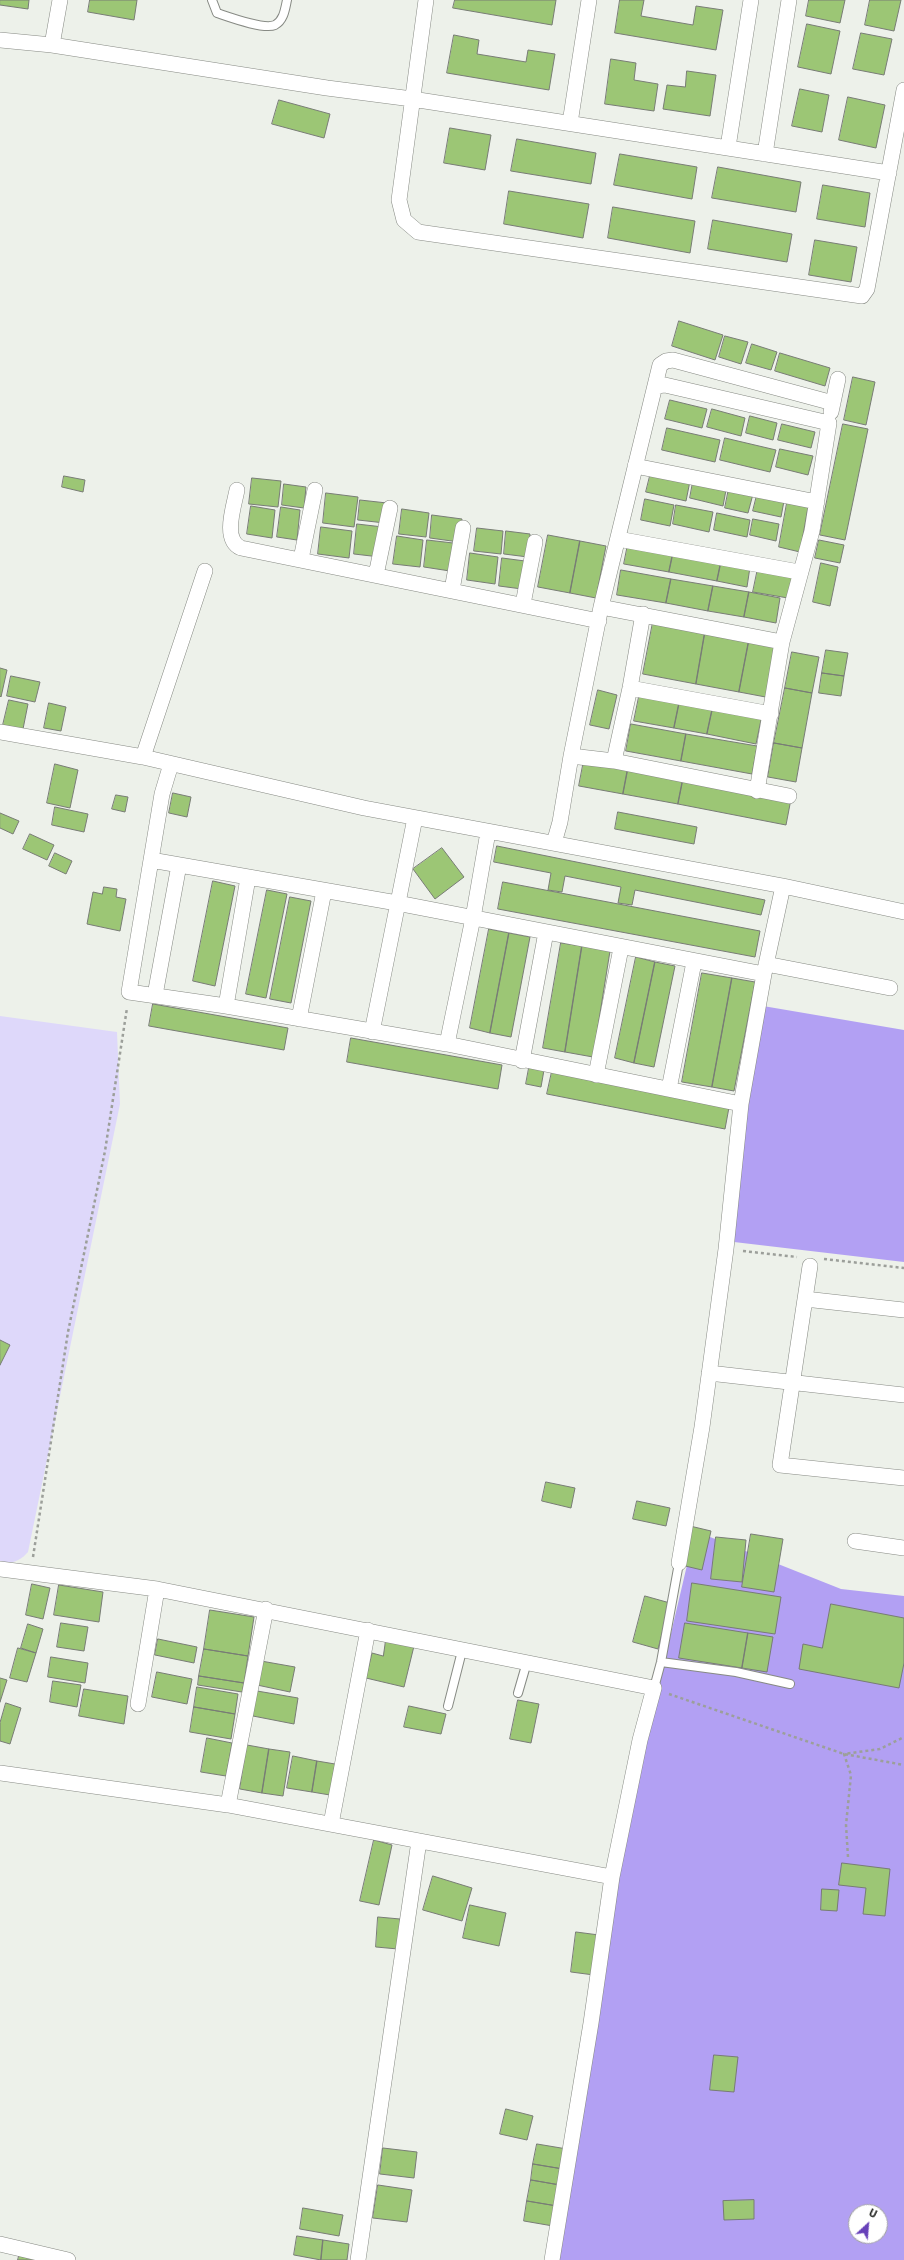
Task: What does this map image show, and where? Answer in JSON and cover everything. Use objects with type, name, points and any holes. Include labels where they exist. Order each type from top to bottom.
[{"type":"street","points":[[52,46],[60,0]]},
{"type":"street","points":[[426,0],[399,200],[404,220],[418,232],[491,241],[860,296],[868,289],[889,173],[899,153],[904,90]]},
{"type":"street","points":[[570,123],[589,0]]},
{"type":"street","points":[[728,147],[750,0]]},
{"type":"street","points":[[765,154],[789,0]]},
{"type":"street","points":[[0,40],[52,46],[328,88],[412,99],[889,173]]},
{"type":"street","points":[[554,843],[560,822],[571,756],[600,614],[660,365],[666,361],[673,360],[834,403]]},
{"type":"street","points":[[757,791],[782,642],[799,572],[812,531],[829,423],[838,379]]},
{"type":"street","points":[[656,386],[672,387],[829,423]]},
{"type":"street","points":[[635,466],[817,502]]},
{"type":"street","points":[[237,490],[230,536],[236,546],[523,604],[600,614],[643,614],[782,642]]},
{"type":"street","points":[[301,559],[315,490]]},
{"type":"street","points":[[376,575],[390,508]]},
{"type":"street","points":[[452,590],[463,528]]},
{"type":"street","points":[[618,539],[799,572]]},
{"type":"street","points":[[523,604],[535,542]]},
{"type":"street","points":[[143,757],[206,571]]},
{"type":"street","points":[[614,761],[630,688],[643,614]]},
{"type":"street","points":[[630,688],[771,714]]},
{"type":"street","points":[[0,732],[143,757],[415,818],[783,886],[904,912]]},
{"type":"street","points":[[571,756],[614,761],[757,791],[789,796]]},
{"type":"street","points":[[171,764],[162,794],[129,992],[226,1006],[447,1044],[522,1061],[596,1074],[741,1104]]},
{"type":"street","points":[[372,1032],[415,818]]},
{"type":"street","points":[[447,1044],[473,918],[488,832]]},
{"type":"street","points":[[151,860],[397,903],[694,962],[765,969],[890,988]]},
{"type":"street","points":[[155,995],[178,865]]},
{"type":"street","points":[[226,1006],[248,878]]},
{"type":"street","points":[[679,1563],[702,1427],[726,1249],[741,1104],[765,969],[783,886]]},
{"type":"street","points":[[299,1019],[324,891]]},
{"type":"street","points":[[522,1061],[546,932]]},
{"type":"street","points":[[596,1074],[621,948]]},
{"type":"street","points":[[669,1089],[694,962]]},
{"type":"street","points":[[810,1266],[780,1465],[904,1478]]},
{"type":"street","points":[[805,1298],[904,1310]]},
{"type":"street","points":[[709,1373],[904,1395]]},
{"type":"street","points":[[855,1541],[904,1548]]},
{"type":"street","points":[[0,1569],[157,1589],[266,1609],[462,1651],[527,1662],[654,1688],[640,1740],[612,1877],[591,2023],[552,2260]]},
{"type":"street","points":[[138,1704],[157,1589]]},
{"type":"street","points":[[228,1805],[266,1609]]},
{"type":"street","points":[[331,1824],[368,1630]]},
{"type":"street","points":[[0,1773],[228,1805],[612,1877]]},
{"type":"street","points":[[358,2260],[419,1841]]},
{"type":"street","points":[[0,2244],[68,2260]]},
{"type":"lane","points":[[212,0],[217,13],[265,26],[276,25],[284,14],[287,0]]},
{"type":"lane","points":[[654,1688],[661,1662],[679,1563]]},
{"type":"lane","points":[[448,1706],[462,1651]]},
{"type":"lane","points":[[518,1693],[527,1662]]},
{"type":"lane","points":[[661,1662],[736,1672],[790,1684]]},
{"type":"path","points":[[30,1574],[68,1332],[105,1151],[129,992]]},
{"type":"path","points":[[654,1688],[844,1754],[904,1765]]},
{"type":"path","points":[[844,1754],[880,1750],[904,1737]]},
{"type":"path","points":[[844,1754],[851,1775],[846,1831],[848,1857]]},
{"type":"shaded area","points":[[763,1006],[904,1030],[904,1262],[734,1242],[744,1119]]},
{"type":"shaded area","points":[[0,1016],[117,1032],[120,1104],[28,1552],[19,1559],[8,1563],[0,1562]]},
{"type":"shaded area","points":[[695,1531],[841,1589],[904,1596],[904,2260],[557,2260],[621,1866],[657,1693]]},
{"type":"building","points":[[0,0],[29,0],[28,9],[0,5]]},
{"type":"building","points":[[90,0],[137,0],[134,20],[88,12]]},
{"type":"building","points":[[455,0],[556,0],[552,25],[453,8]]},
{"type":"building","points":[[620,0],[644,0],[641,16],[693,25],[696,6],[723,10],[716,50],[615,33]]},
{"type":"building","points":[[809,0],[845,0],[840,23],[806,16]]},
{"type":"building","points":[[870,0],[901,0],[894,31],[865,25]]},
{"type":"building","points":[[807,24],[840,31],[831,74],[798,67]]},
{"type":"building","points":[[861,33],[892,39],[884,75],[853,69]]},
{"type":"building","points":[[454,35],[479,40],[477,54],[526,62],[528,50],[555,54],[549,90],[447,73]]},
{"type":"building","points":[[611,59],[636,63],[634,80],[658,84],[654,111],[605,104]]},
{"type":"building","points":[[687,71],[716,75],[710,116],[663,109],[667,85],[685,87]]},
{"type":"building","points":[[800,89],[829,95],[822,132],[792,126]]},
{"type":"building","points":[[848,97],[885,105],[876,148],[839,140]]},
{"type":"building","points":[[279,100],[330,114],[324,138],[272,124]]},
{"type":"building","points":[[450,128],[491,135],[485,170],[444,163]]},
{"type":"building","points":[[517,139],[596,153],[591,184],[511,171]]},
{"type":"building","points":[[620,154],[697,167],[692,199],[614,185]]},
{"type":"building","points":[[718,167],[801,182],[796,212],[712,198]]},
{"type":"building","points":[[823,185],[870,193],[865,227],[817,219]]},
{"type":"building","points":[[509,191],[589,204],[583,238],[504,224]]},
{"type":"building","points":[[613,207],[695,221],[690,253],[608,238]]},
{"type":"building","points":[[713,220],[792,234],[787,262],[708,249]]},
{"type":"building","points":[[815,240],[857,247],[851,282],[809,275]]},
{"type":"building","points":[[679,321],[723,335],[715,360],[672,346]]},
{"type":"building","points":[[725,336],[748,342],[741,364],[719,357]]},
{"type":"building","points":[[752,344],[777,352],[771,370],[746,363]]},
{"type":"building","points":[[780,353],[830,368],[825,386],[775,371]]},
{"type":"building","points":[[853,377],[875,382],[866,425],[844,420]]},
{"type":"building","points":[[670,400],[707,409],[702,428],[665,419]]},
{"type":"building","points":[[712,409],[745,418],[741,436],[707,427]]},
{"type":"building","points":[[750,416],[777,423],[773,440],[746,433]]},
{"type":"building","points":[[782,424],[815,432],[811,448],[778,440]]},
{"type":"building","points":[[843,424],[868,429],[845,540],[820,535]]},
{"type":"building","points":[[667,428],[720,440],[715,462],[662,450]]},
{"type":"building","points":[[725,438],[776,450],[770,472],[720,460]]},
{"type":"building","points":[[780,449],[813,456],[808,475],[776,467]]},
{"type":"building","points":[[651,472],[690,481],[686,501],[646,492]]},
{"type":"building","points":[[64,476],[85,480],[83,492],[62,487]]},
{"type":"building","points":[[252,478],[281,481],[278,507],[249,504]]},
{"type":"building","points":[[693,482],[726,490],[723,506],[690,498]]},
{"type":"building","points":[[284,484],[306,487],[304,508],[282,505]]},
{"type":"building","points":[[729,488],[753,494],[748,513],[725,508]]},
{"type":"building","points":[[326,493],[358,497],[354,527],[323,523]]},
{"type":"building","points":[[757,495],[784,501],[781,517],[753,511]]},
{"type":"building","points":[[645,499],[674,505],[670,526],[641,520]]},
{"type":"building","points":[[360,500],[387,503],[385,523],[358,520]]},
{"type":"building","points":[[787,503],[808,507],[800,552],[779,547]]},
{"type":"building","points":[[676,505],[713,512],[709,532],[673,524]]},
{"type":"building","points":[[251,506],[275,510],[272,538],[247,534]]},
{"type":"building","points":[[281,507],[300,510],[297,540],[277,537]]},
{"type":"building","points":[[402,509],[429,513],[426,537],[399,534]]},
{"type":"building","points":[[717,513],[750,520],[747,537],[714,530]]},
{"type":"building","points":[[432,515],[462,519],[459,542],[430,538]]},
{"type":"building","points":[[753,519],[779,524],[776,541],[750,535]]},
{"type":"building","points":[[357,524],[383,527],[380,557],[354,554]]},
{"type":"building","points":[[321,527],[352,531],[349,558],[318,554]]},
{"type":"building","points":[[477,528],[503,531],[501,554],[474,551]]},
{"type":"building","points":[[506,531],[530,534],[528,557],[504,554]]},
{"type":"building","points":[[548,535],[580,541],[570,593],[538,587]]},
{"type":"building","points":[[397,536],[423,540],[420,567],[393,564]]},
{"type":"building","points":[[427,540],[453,543],[450,571],[424,567]]},
{"type":"building","points":[[819,540],[844,545],[840,563],[815,558]]},
{"type":"building","points":[[580,541],[606,546],[596,598],[570,593]]},
{"type":"building","points":[[628,544],[673,553],[669,572],[624,564]]},
{"type":"building","points":[[470,553],[498,557],[495,584],[467,580]]},
{"type":"building","points":[[673,553],[721,562],[717,581],[669,572]]},
{"type":"building","points":[[502,558],[525,561],[522,589],[499,586]]},
{"type":"building","points":[[721,562],[750,567],[747,587],[717,581]]},
{"type":"building","points":[[821,563],[838,567],[830,606],[813,602]]},
{"type":"building","points":[[758,568],[793,574],[788,598],[753,592]]},
{"type":"building","points":[[621,570],[671,579],[666,603],[617,595]]},
{"type":"building","points":[[671,579],[713,586],[708,611],[666,603]]},
{"type":"building","points":[[713,586],[749,592],[744,617],[708,611]]},
{"type":"building","points":[[749,592],[780,598],[776,623],[744,617]]},
{"type":"building","points":[[653,622],[705,632],[696,684],[643,674]]},
{"type":"building","points":[[705,632],[749,640],[739,692],[696,684]]},
{"type":"building","points":[[749,640],[780,646],[771,698],[739,692]]},
{"type":"building","points":[[826,650],[848,653],[844,676],[822,673]]},
{"type":"building","points":[[792,652],[819,657],[812,693],[785,688]]},
{"type":"building","points":[[0,668],[7,670],[1,697],[0,696]]},
{"type":"building","points":[[822,673],[844,676],[841,696],[819,693]]},
{"type":"building","points":[[11,676],[40,682],[35,702],[7,696]]},
{"type":"building","points":[[785,688],[812,693],[802,748],[774,743]]},
{"type":"building","points":[[598,690],[617,695],[609,729],[590,725]]},
{"type":"building","points":[[640,692],[680,699],[674,728],[634,721]]},
{"type":"building","points":[[680,699],[713,706],[707,734],[674,728]]},
{"type":"building","points":[[9,700],[28,704],[23,729],[3,725]]},
{"type":"building","points":[[49,703],[66,707],[61,731],[44,728]]},
{"type":"building","points":[[713,706],[762,715],[756,744],[707,734]]},
{"type":"building","points":[[631,724],[686,734],[681,761],[626,751]]},
{"type":"building","points":[[686,734],[757,746],[752,774],[681,761]]},
{"type":"building","points":[[774,743],[802,748],[796,782],[768,777]]},
{"type":"building","points":[[584,760],[628,768],[623,794],[579,786]]},
{"type":"building","points":[[55,764],[78,770],[70,808],[47,803]]},
{"type":"building","points":[[628,768],[683,779],[678,804],[623,794]]},
{"type":"building","points":[[683,779],[791,799],[786,825],[678,804]]},
{"type":"building","points":[[173,793],[191,797],[187,817],[169,813]]},
{"type":"building","points":[[116,795],[128,797],[125,812],[112,809]]},
{"type":"building","points":[[55,807],[88,814],[84,832],[52,825]]},
{"type":"building","points":[[618,812],[697,827],[694,844],[615,829]]},
{"type":"building","points":[[0,813],[19,821],[13,834],[0,828]]},
{"type":"building","points":[[30,834],[54,845],[47,860],[23,849]]},
{"type":"building","points":[[497,846],[765,900],[761,915],[635,890],[632,905],[618,903],[621,887],[565,876],[562,892],[548,890],[551,873],[494,862]]},
{"type":"building","points":[[442,848],[464,877],[435,899],[413,869]]},
{"type":"building","points":[[55,853],[72,861],[66,874],[49,866]]},
{"type":"building","points":[[213,881],[235,886],[215,986],[193,981]]},
{"type":"building","points":[[503,882],[760,931],[755,957],[498,909]]},
{"type":"building","points":[[104,887],[117,889],[116,897],[126,899],[120,931],[87,924],[93,892],[102,894]]},
{"type":"building","points":[[267,890],[287,894],[266,998],[246,994]]},
{"type":"building","points":[[290,897],[311,901],[291,1003],[270,999]]},
{"type":"building","points":[[489,929],[509,933],[490,1033],[470,1028]]},
{"type":"building","points":[[509,933],[530,937],[511,1037],[490,1033]]},
{"type":"building","points":[[561,943],[582,946],[565,1052],[543,1048]]},
{"type":"building","points":[[582,946],[610,951],[593,1057],[565,1052]]},
{"type":"building","points":[[636,957],[655,962],[634,1063],[615,1058]]},
{"type":"building","points":[[655,962],[675,966],[654,1067],[634,1063]]},
{"type":"building","points":[[702,973],[732,978],[712,1087],[682,1082]]},
{"type":"building","points":[[732,978],[755,982],[734,1091],[712,1087]]},
{"type":"building","points":[[153,1004],[288,1028],[284,1050],[149,1026]]},
{"type":"building","points":[[351,1038],[502,1065],[498,1089],[347,1062]]},
{"type":"building","points":[[553,1067],[730,1102],[725,1129],[547,1094]]},
{"type":"building","points":[[529,1068],[544,1070],[541,1087],[526,1084]]},
{"type":"building","points":[[0,1340],[10,1345],[0,1365]]},
{"type":"building","points":[[546,1482],[575,1488],[571,1508],[542,1501]]},
{"type":"building","points":[[637,1501],[670,1508],[666,1526],[633,1519]]},
{"type":"building","points":[[690,1526],[711,1531],[702,1570],[681,1565]]},
{"type":"building","points":[[751,1534],[783,1539],[774,1592],[742,1587]]},
{"type":"building","points":[[716,1537],[746,1540],[742,1582],[711,1579]]},
{"type":"building","points":[[692,1583],[781,1597],[775,1634],[687,1621]]},
{"type":"building","points":[[32,1584],[50,1588],[43,1619],[26,1615]]},
{"type":"building","points":[[59,1585],[103,1592],[99,1622],[54,1615]]},
{"type":"building","points":[[645,1596],[670,1603],[658,1649],[633,1642]]},
{"type":"building","points":[[831,1604],[904,1618],[904,1663],[899,1688],[799,1669],[803,1644],[822,1648]]},
{"type":"building","points":[[210,1610],[254,1617],[248,1656],[204,1649]]},
{"type":"building","points":[[61,1623],[88,1627],[84,1651],[57,1647]]},
{"type":"building","points":[[685,1623],[748,1633],[742,1668],[679,1658]]},
{"type":"building","points":[[28,1624],[43,1629],[36,1653],[21,1648]]},
{"type":"building","points":[[748,1633],[773,1637],[767,1672],[742,1668]]},
{"type":"building","points":[[158,1639],[197,1647],[194,1663],[155,1655]]},
{"type":"building","points":[[386,1640],[414,1646],[404,1687],[366,1678],[372,1653],[383,1656]]},
{"type":"building","points":[[18,1648],[36,1653],[27,1682],[10,1678]]},
{"type":"building","points":[[204,1649],[248,1656],[244,1683],[199,1676]]},
{"type":"building","points":[[51,1657],[88,1663],[85,1683],[48,1677]]},
{"type":"building","points":[[261,1661],[295,1667],[290,1692],[257,1685]]},
{"type":"building","points":[[157,1672],[192,1679],[187,1704],[152,1697]]},
{"type":"building","points":[[199,1676],[244,1683],[242,1692],[198,1685]]},
{"type":"building","points":[[0,1678],[7,1680],[0,1702]]},
{"type":"building","points":[[53,1681],[81,1685],[77,1707],[50,1702]]},
{"type":"building","points":[[197,1687],[238,1694],[235,1714],[194,1707]]},
{"type":"building","points":[[84,1689],[128,1696],[124,1724],[79,1716]]},
{"type":"building","points":[[257,1691],[298,1698],[294,1724],[253,1716]]},
{"type":"building","points":[[518,1700],[539,1704],[531,1743],[510,1739]]},
{"type":"building","points":[[6,1703],[21,1708],[10,1744],[0,1741],[0,1723]]},
{"type":"building","points":[[409,1706],[446,1714],[441,1734],[404,1727]]},
{"type":"building","points":[[194,1707],[235,1714],[231,1739],[190,1732]]},
{"type":"building","points":[[207,1738],[232,1743],[226,1776],[201,1772]]},
{"type":"building","points":[[247,1745],[269,1749],[262,1793],[240,1789]]},
{"type":"building","points":[[269,1749],[290,1752],[283,1796],[262,1793]]},
{"type":"building","points":[[293,1756],[317,1761],[312,1792],[287,1788]]},
{"type":"building","points":[[317,1761],[335,1764],[330,1795],[312,1792]]},
{"type":"building","points":[[374,1840],[392,1845],[379,1905],[360,1901]]},
{"type":"building","points":[[842,1863],[890,1869],[885,1916],[863,1914],[866,1888],[839,1885]]},
{"type":"building","points":[[433,1876],[472,1888],[462,1921],[423,1910]]},
{"type":"building","points":[[822,1889],[839,1890],[837,1911],[821,1910]]},
{"type":"building","points":[[470,1905],[506,1913],[499,1946],[463,1938]]},
{"type":"building","points":[[378,1917],[400,1919],[398,1949],[376,1947]]},
{"type":"building","points":[[576,1932],[599,1935],[594,1975],[571,1972]]},
{"type":"building","points":[[714,2055],[738,2057],[734,2092],[710,2090]]},
{"type":"building","points":[[506,2109],[533,2116],[527,2140],[500,2134]]},
{"type":"building","points":[[537,2144],[567,2149],[563,2169],[533,2164]]},
{"type":"building","points":[[383,2148],[417,2152],[414,2178],[380,2174]]},
{"type":"building","points":[[533,2164],[563,2169],[560,2185],[531,2180]]},
{"type":"building","points":[[531,2180],[560,2185],[557,2206],[527,2201]]},
{"type":"building","points":[[378,2185],[412,2190],[407,2222],[373,2218]]},
{"type":"building","points":[[754,2200],[754,2219],[724,2220],[723,2201]]},
{"type":"building","points":[[527,2201],[557,2206],[553,2226],[524,2221]]},
{"type":"building","points":[[303,2208],[343,2215],[339,2236],[300,2229]]},
{"type":"building","points":[[297,2236],[323,2240],[321,2260],[294,2255]]},
{"type":"building","points":[[323,2240],[349,2244],[347,2260],[321,2260]]},
{"type":"building","points":[[19,2256],[37,2260],[18,2260]]}]
